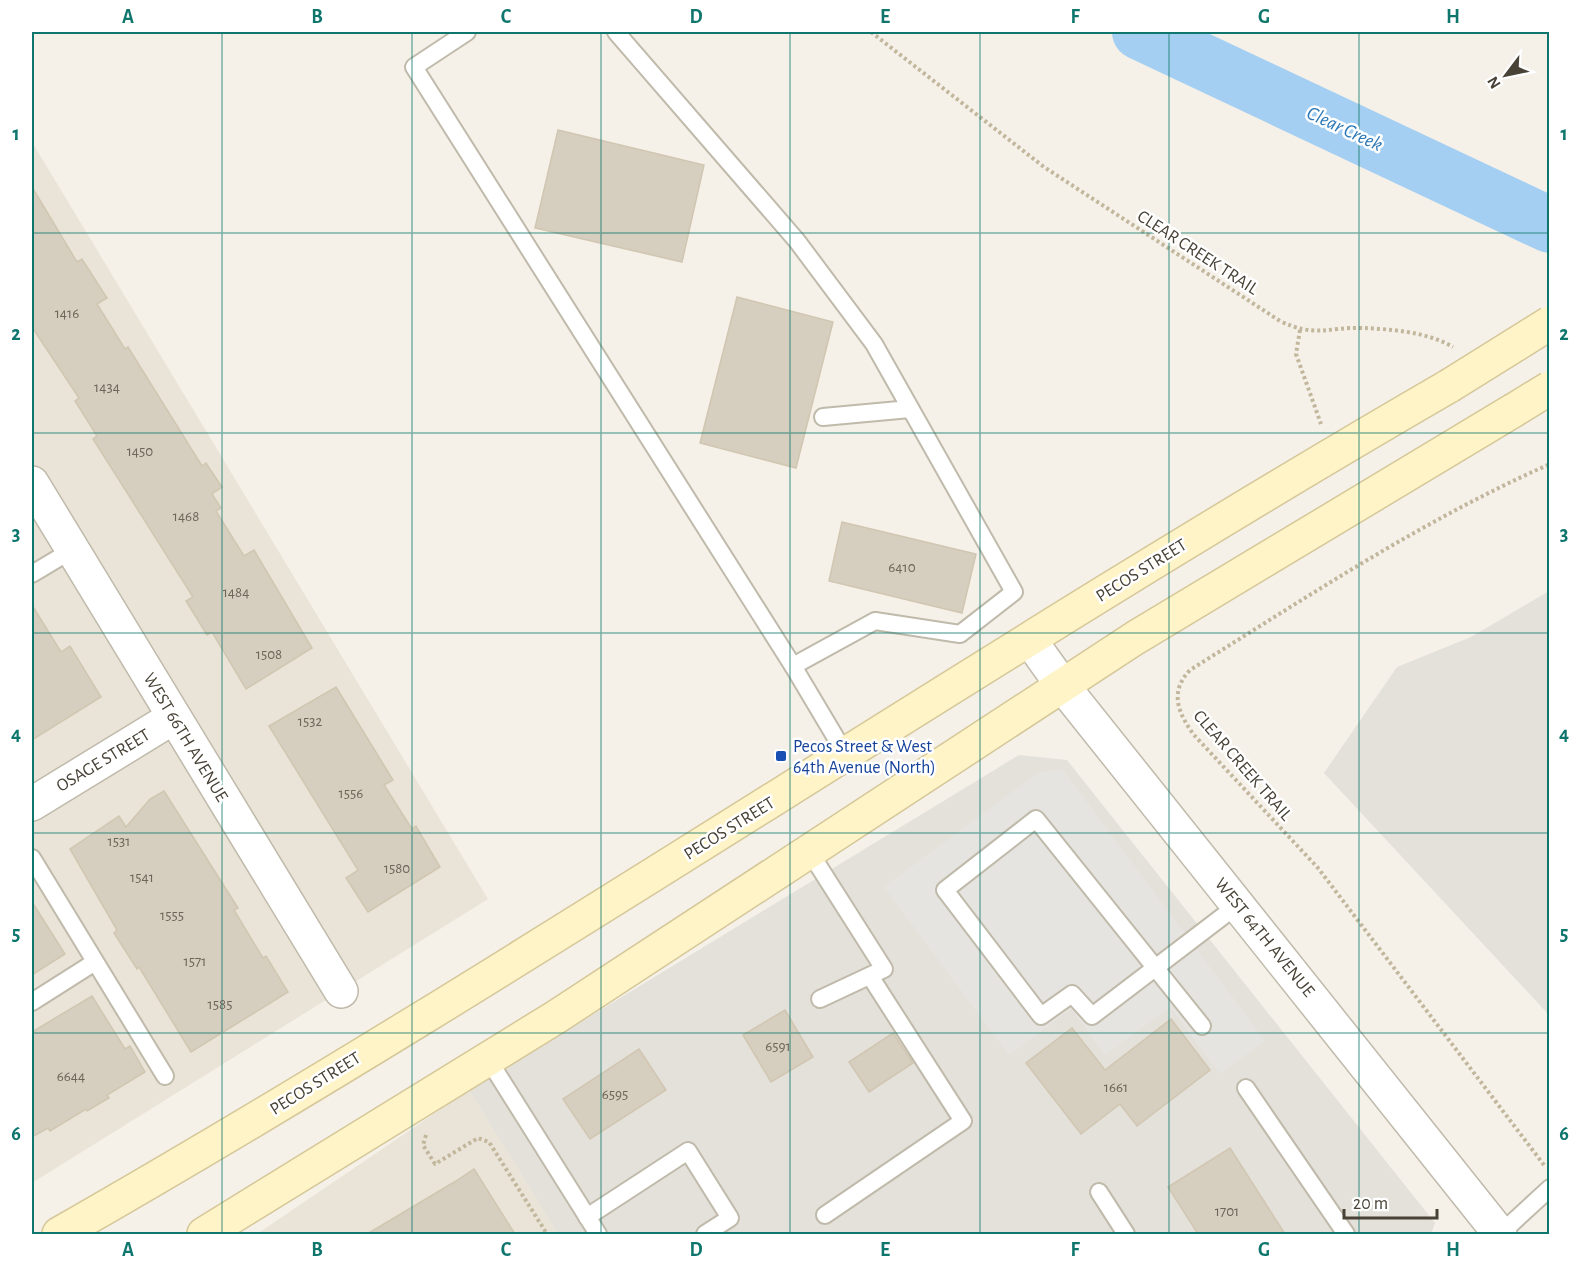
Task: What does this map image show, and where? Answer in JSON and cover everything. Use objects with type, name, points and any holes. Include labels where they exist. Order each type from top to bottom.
[{"type":"main road","name":"PECOS STREET","points":[[59,1234],[249,1124],[1337,450],[1449,386],[1550,322]]},
{"type":"main road","points":[[204,1234],[488,1059],[1062,685],[1550,388]]},
{"type":"street","name":"WEST 66TH AVENUE","points":[[32,483],[340,991]]},
{"type":"street","name":"WEST 64TH AVENUE","points":[[1030,640],[1062,685],[1500,1234]]},
{"type":"street","name":"OSAGE STREET","points":[[32,804],[174,717]]},
{"type":"lane","points":[[467,32],[414,68],[793,666],[846,755]]},
{"type":"lane","points":[[616,32],[797,241],[874,344],[1014,592],[960,634],[874,621],[793,666]]},
{"type":"lane","points":[[823,417],[910,409]]},
{"type":"lane","points":[[32,574],[72,550]]},
{"type":"lane","points":[[1202,1026],[1155,968],[1036,819],[945,890],[1041,1016],[1072,994],[1092,1016],[1155,968],[1239,904]]},
{"type":"lane","points":[[809,851],[884,969],[820,999]]},
{"type":"lane","points":[[32,858],[165,1076]]},
{"type":"lane","points":[[32,1002],[95,962]]},
{"type":"lane","points":[[825,1215],[963,1121],[870,976]]},
{"type":"lane","points":[[488,1059],[598,1234]]},
{"type":"lane","points":[[1246,1088],[1346,1234]]},
{"type":"lane","points":[[587,1217],[688,1151],[730,1218],[705,1234]]},
{"type":"lane","points":[[1500,1234],[1550,1188]]},
{"type":"lane","points":[[1099,1192],[1126,1234]]},
{"type":"path","name":"CLEAR CREEK TRAIL","points":[[871,32],[1044,166],[1280,321],[1300,330],[1321,332],[1361,328],[1401,332],[1444,341],[1463,352]]},
{"type":"path","points":[[1300,330],[1296,354],[1322,429]]},
{"type":"path","name":"CLEAR CREEK TRAIL","points":[[1550,464],[1485,493],[1342,576],[1190,670],[1178,685],[1176,700],[1179,712],[1194,735],[1318,868],[1550,1170]]},
{"type":"path","points":[[428,1128],[423,1145],[435,1164],[478,1138],[489,1142],[547,1234]]},
{"type":"shaded area","points":[[32,142],[488,899],[32,1183]]},
{"type":"shaded area","points":[[1549,591],[1549,1015],[1324,773],[1397,667],[1471,637]]},
{"type":"shaded area","points":[[1019,755],[1067,760],[1435,1223],[1431,1234],[558,1234],[469,1090]]},
{"type":"shaded area","points":[[1063,770],[1265,1041],[1220,1074],[1170,1007],[1105,1055],[1071,1009],[1009,1055],[884,887],[1039,772]]},
{"type":"shaded area","points":[[469,1090],[558,1234],[257,1234]]},
{"type":"building","points":[[558,130],[704,165],[682,262],[535,228]]},
{"type":"building","points":[[32,187],[77,262],[82,259],[107,298],[97,304],[125,349],[128,347],[202,466],[206,463],[222,487],[212,494],[221,508],[216,511],[244,556],[254,550],[312,648],[246,689],[212,632],[207,635],[186,601],[193,597],[93,439],[97,436],[75,401],[79,398],[32,327]]},
{"type":"building","points":[[737,297],[833,322],[796,468],[700,443]]},
{"type":"building","points":[[842,522],[976,554],[962,613],[829,581]]},
{"type":"building","points":[[32,605],[61,652],[70,646],[101,697],[32,740]]},
{"type":"building","points":[[336,687],[393,780],[384,785],[412,829],[416,826],[440,867],[368,912],[346,878],[358,870],[269,726]]},
{"type":"building","points":[[164,791],[238,908],[234,910],[263,958],[266,956],[288,992],[191,1052],[139,967],[137,969],[114,933],[117,930],[70,849],[119,816],[126,827],[150,799]]},
{"type":"building","points":[[32,902],[65,954],[32,975]]},
{"type":"building","points":[[92,996],[125,1049],[130,1046],[145,1072],[107,1095],[109,1098],[87,1111],[86,1109],[50,1131],[48,1128],[32,1137],[32,1032]]},
{"type":"building","points":[[785,1010],[813,1057],[771,1082],[743,1035]]},
{"type":"building","points":[[1171,1019],[1210,1070],[1137,1126],[1120,1104],[1081,1134],[1026,1063],[1072,1028],[1105,1070]]},
{"type":"building","points":[[893,1033],[913,1063],[869,1092],[849,1062]]},
{"type":"building","points":[[639,1049],[666,1090],[590,1139],[563,1099]]},
{"type":"building","points":[[1230,1148],[1285,1234],[1198,1234],[1168,1187]]},
{"type":"building","points":[[474,1169],[515,1234],[367,1234],[456,1181]]},
{"type":"waterway","name":"Clear Creek","points":[[1140,32],[1550,225]]},
{"type":"place","name":"Pecos Street & West 64th Avenue (North)","points":[[781,756]]}]
